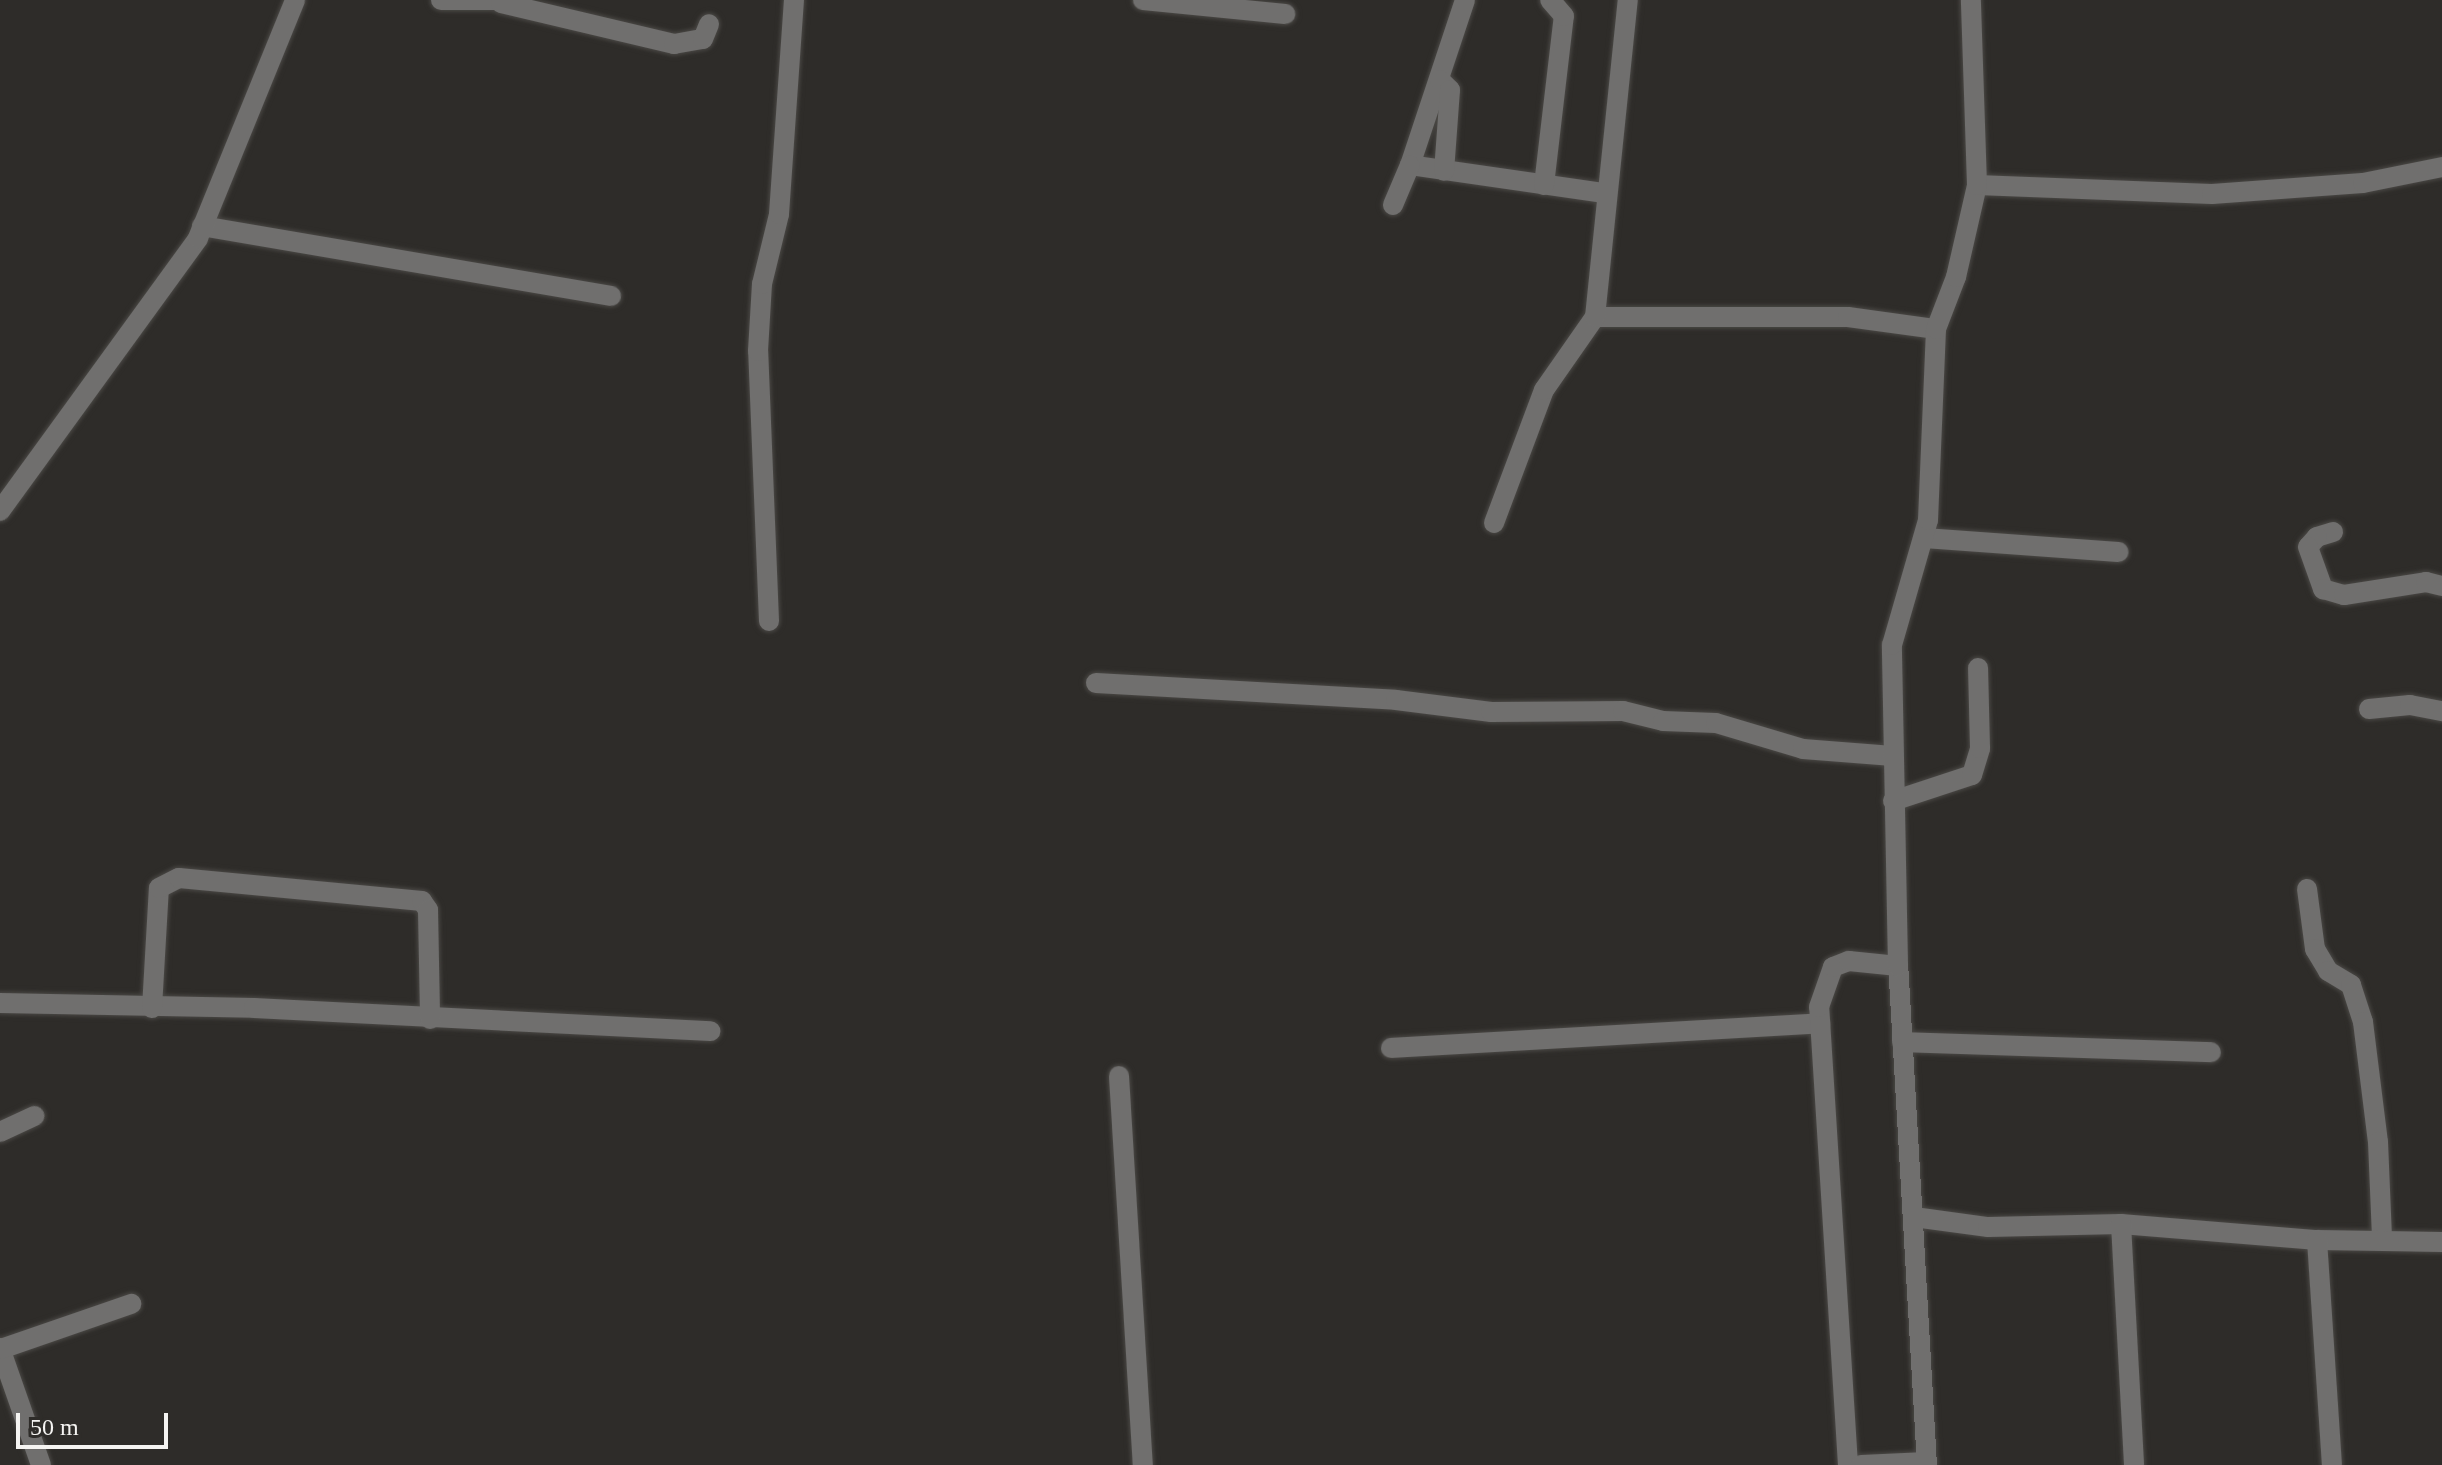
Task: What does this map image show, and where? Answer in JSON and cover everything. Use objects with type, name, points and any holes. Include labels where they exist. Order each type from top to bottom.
[{"type":"street","points":[[0,511],[81,405],[202,226],[295,0]]},
{"type":"street","points":[[441,0],[502,2],[674,44],[703,39],[709,24]]},
{"type":"street","points":[[769,621],[758,351],[762,284],[779,214],[794,0]]},
{"type":"street","points":[[1143,0],[1285,14]]},
{"type":"street","points":[[1393,205],[1440,80],[1465,0]]},
{"type":"street","points":[[1544,185],[1564,16],[1550,0]]},
{"type":"street","points":[[1494,523],[1544,390],[1595,317],[1605,193],[1628,0]]},
{"type":"street","points":[[1861,1465],[1927,1464],[1898,966],[1892,645],[1924,538],[1936,329],[1956,277],[1977,185],[1971,0]]},
{"type":"street","points":[[1440,80],[1450,90],[1444,171]]},
{"type":"street","points":[[1410,165],[1605,193]]},
{"type":"street","points":[[1977,185],[2212,194],[2363,183],[2442,167]]},
{"type":"street","points":[[202,226],[611,296]]},
{"type":"street","points":[[1595,317],[1848,317],[1936,329]]},
{"type":"street","points":[[2333,532],[2317,537],[2308,547],[2323,589],[2344,595],[2426,582],[2442,586]]},
{"type":"street","points":[[1924,538],[2118,552]]},
{"type":"street","points":[[1893,801],[1972,775],[1980,748],[1978,668]]},
{"type":"street","points":[[1096,683],[1396,700],[1491,712],[1623,711],[1663,721],[1716,723],[1803,749],[1893,756]]},
{"type":"street","points":[[2369,709],[2410,705],[2442,711]]},
{"type":"street","points":[[152,1008],[159,888],[179,878],[422,901],[428,910],[430,1019]]},
{"type":"street","points":[[2307,889],[2315,949],[2328,971],[2351,985],[2363,1022],[2378,1142],[2382,1239]]},
{"type":"street","points":[[1848,1465],[1819,1007],[1833,967],[1849,961],[1898,966]]},
{"type":"street","points":[[0,1003],[710,1031]]},
{"type":"street","points":[[1391,1048],[1820,1023]]},
{"type":"street","points":[[1902,1042],[2211,1052]]},
{"type":"street","points":[[1119,1076],[1143,1465]]},
{"type":"street","points":[[0,1132],[34,1116]]},
{"type":"street","points":[[1914,1217],[1988,1227],[2121,1224],[2317,1240],[2442,1242]]},
{"type":"street","points":[[2121,1224],[2134,1465]]},
{"type":"street","points":[[2317,1240],[2332,1465]]},
{"type":"street","points":[[41,1465],[0,1348],[131,1304]]}]
